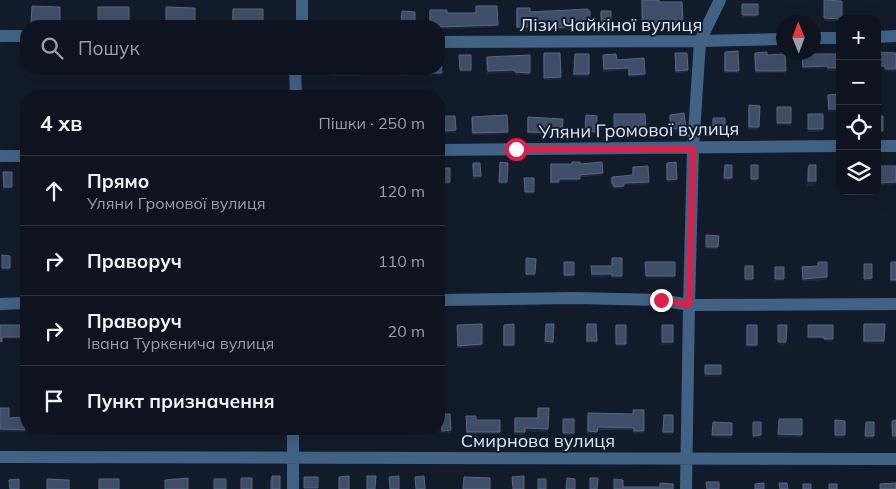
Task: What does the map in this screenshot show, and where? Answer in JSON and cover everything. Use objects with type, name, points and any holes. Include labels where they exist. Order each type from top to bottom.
[{"type":"street","points":[[302,0],[302,20]]},
{"type":"street","points":[[686,489],[693,149],[700,41],[720,0]]},
{"type":"street","points":[[0,36],[20,36]]},
{"type":"street","points":[[881,37],[896,36]]},
{"type":"street","points":[[821,38],[836,38]]},
{"type":"street","name":"Лізи Чайкіної вулиця","points":[[445,42],[776,39]]},
{"type":"street","points":[[295,75],[296,90]]},
{"type":"street","name":"Уляни Громової вулиця","points":[[445,150],[693,149],[764,146],[836,146]]},
{"type":"street","points":[[881,146],[896,146]]},
{"type":"street","points":[[0,156],[20,156]]},
{"type":"street","points":[[445,300],[576,298],[661,300],[689,305],[896,304]]},
{"type":"street","points":[[0,304],[20,303]]},
{"type":"street","points":[[292,489],[293,435]]},
{"type":"street","name":"Смирнова вулиця","points":[[0,457],[686,457],[896,459]]},
{"type":"building","points":[[642,0],[682,2],[683,23],[643,23]]},
{"type":"building","points":[[824,0],[842,1],[842,15],[836,15],[836,19],[824,18]]},
{"type":"building","points":[[742,4],[758,4],[758,15],[742,15]]},
{"type":"building","points":[[32,6],[60,7],[60,20],[31,20]]},
{"type":"building","points":[[476,6],[497,6],[498,25],[445,27],[445,20],[430,20],[430,10],[447,10],[447,13],[476,13]]},
{"type":"building","points":[[98,7],[129,7],[129,20],[98,20]]},
{"type":"building","points":[[166,7],[195,8],[195,20],[166,20]]},
{"type":"building","points":[[517,8],[530,8],[530,12],[588,9],[590,11],[590,27],[543,28],[543,21],[531,21],[531,27],[517,27]]},
{"type":"building","points":[[233,9],[263,9],[263,20],[233,20]]},
{"type":"building","points":[[402,11],[415,12],[415,20],[401,20]]},
{"type":"building","points":[[601,11],[611,11],[611,27],[602,27]]},
{"type":"building","points":[[738,51],[739,71],[725,71],[725,52]]},
{"type":"building","points":[[767,52],[767,55],[776,54],[776,60],[785,60],[786,71],[756,71],[755,53]]},
{"type":"building","points":[[881,52],[896,53],[896,69],[885,69],[885,66],[881,66]]},
{"type":"building","points":[[544,53],[560,53],[561,77],[544,78]]},
{"type":"building","points":[[675,53],[687,53],[688,70],[676,71]]},
{"type":"building","points":[[575,54],[589,54],[589,74],[574,74]]},
{"type":"building","points":[[616,54],[617,60],[644,58],[645,74],[629,75],[629,68],[604,69],[603,55]]},
{"type":"building","points":[[821,54],[836,54],[836,68],[828,68],[828,66],[803,67],[802,60],[821,60]]},
{"type":"building","points":[[459,55],[471,55],[471,70],[460,70]]},
{"type":"building","points":[[530,55],[530,73],[515,72],[515,70],[488,71],[487,57]]},
{"type":"building","points":[[836,94],[836,109],[829,109],[828,95]]},
{"type":"building","points":[[749,105],[760,106],[759,127],[749,127]]},
{"type":"building","points":[[777,107],[791,107],[791,123],[777,123]]},
{"type":"building","points":[[684,113],[686,128],[671,129],[670,115]]},
{"type":"building","points":[[614,114],[645,114],[646,131],[614,131]]},
{"type":"building","points":[[808,114],[823,114],[823,129],[808,129]]},
{"type":"building","points":[[507,115],[508,132],[473,133],[472,117]]},
{"type":"building","points":[[586,115],[597,116],[596,132],[585,131]]},
{"type":"building","points":[[445,116],[455,116],[456,130],[445,131]]},
{"type":"building","points":[[881,116],[883,116],[883,131],[881,131]]},
{"type":"building","points":[[528,117],[563,119],[562,133],[528,132]]},
{"type":"building","points":[[713,118],[725,118],[725,130],[713,130]]},
{"type":"building","points":[[500,162],[508,163],[507,182],[499,182]]},
{"type":"building","points":[[572,162],[580,162],[580,164],[602,162],[603,173],[580,175],[580,179],[559,179],[559,182],[551,182],[551,164],[572,164]]},
{"type":"building","points":[[676,162],[677,179],[667,180],[667,163]]},
{"type":"building","points":[[473,163],[480,163],[481,176],[474,176]]},
{"type":"building","points":[[725,165],[732,165],[732,178],[724,178]]},
{"type":"building","points":[[751,165],[758,165],[758,179],[751,179]]},
{"type":"building","points":[[809,165],[816,165],[816,181],[808,181]]},
{"type":"building","points":[[648,166],[649,182],[624,183],[624,186],[614,187],[614,184],[612,184],[612,177],[633,175],[633,167]]},
{"type":"building","points":[[881,166],[896,166],[896,182],[881,183]]},
{"type":"building","points":[[445,168],[450,168],[450,182],[445,182]]},
{"type":"building","points":[[3,172],[12,172],[12,187],[4,187]]},
{"type":"building","points":[[524,178],[534,178],[534,192],[525,192]]},
{"type":"building","points":[[706,235],[719,236],[718,247],[706,247]]},
{"type":"building","points":[[2,255],[10,256],[10,268],[2,268]]},
{"type":"building","points":[[526,258],[536,259],[535,274],[526,274]]},
{"type":"building","points":[[612,258],[622,258],[622,276],[592,274],[591,266],[612,266]]},
{"type":"building","points":[[564,262],[574,262],[574,275],[564,275]]},
{"type":"building","points":[[645,262],[675,262],[675,276],[646,276]]},
{"type":"building","points":[[818,262],[827,262],[827,277],[803,279],[802,267],[818,266]]},
{"type":"building","points":[[891,262],[896,262],[896,280],[891,280]]},
{"type":"building","points":[[864,264],[872,264],[872,278],[864,279]]},
{"type":"building","points":[[745,266],[753,266],[753,279],[745,279]]},
{"type":"building","points":[[775,267],[784,267],[784,279],[775,279]]},
{"type":"building","points":[[482,324],[482,344],[458,346],[457,325]]},
{"type":"building","points":[[514,324],[514,345],[504,345],[504,325]]},
{"type":"building","points":[[546,324],[554,324],[553,342],[545,341]]},
{"type":"building","points":[[587,324],[596,324],[597,341],[587,341]]},
{"type":"building","points":[[864,324],[885,324],[884,341],[864,341]]},
{"type":"building","points":[[0,325],[20,325],[20,337],[2,337],[2,342],[0,341]]},
{"type":"building","points":[[616,325],[626,325],[626,344],[616,344]]},
{"type":"building","points":[[662,325],[673,325],[673,342],[662,342]]},
{"type":"building","points":[[747,325],[757,325],[757,345],[747,345]]},
{"type":"building","points":[[778,325],[787,325],[786,342],[778,342]]},
{"type":"building","points":[[808,325],[833,325],[833,339],[808,337]]},
{"type":"building","points":[[705,365],[721,365],[721,374],[705,374]]},
{"type":"building","points":[[0,408],[9,408],[9,418],[20,417],[20,430],[0,429]]},
{"type":"building","points":[[538,408],[549,408],[548,429],[525,428],[525,432],[515,432],[515,418],[538,418]]},
{"type":"building","points":[[633,410],[644,410],[644,431],[634,431],[634,428],[598,427],[597,432],[588,431],[588,413],[633,414]]},
{"type":"building","points":[[445,414],[450,414],[451,430],[445,431]]},
{"type":"building","points":[[664,415],[673,415],[673,432],[663,432]]},
{"type":"building","points":[[466,416],[476,416],[476,420],[500,420],[500,432],[467,432]]},
{"type":"building","points":[[563,419],[574,419],[574,433],[563,433]]},
{"type":"building","points":[[779,419],[802,419],[802,435],[778,434]]},
{"type":"building","points":[[835,420],[845,421],[845,435],[835,435]]},
{"type":"building","points":[[896,420],[896,436],[893,436],[892,421]]},
{"type":"building","points":[[713,422],[732,423],[732,435],[712,435]]},
{"type":"building","points":[[753,422],[761,422],[761,435],[753,436]]},
{"type":"building","points":[[866,422],[874,422],[874,436],[865,436]]},
{"type":"building","points":[[272,476],[280,476],[280,489],[272,489]]},
{"type":"building","points":[[349,476],[349,489],[339,489],[339,477]]},
{"type":"building","points":[[367,476],[376,476],[375,489],[367,489]]},
{"type":"building","points":[[399,476],[399,489],[390,489],[389,477]]},
{"type":"building","points":[[424,476],[425,489],[416,489],[415,477]]},
{"type":"building","points":[[524,476],[524,489],[513,489],[512,477]]},
{"type":"building","points":[[304,477],[318,477],[318,488],[304,488]]},
{"type":"building","points":[[464,477],[490,478],[490,489],[463,489]]},
{"type":"building","points":[[188,478],[188,489],[165,489],[165,480]]},
{"type":"building","points":[[241,478],[252,478],[252,489],[241,489]]},
{"type":"building","points":[[567,478],[575,479],[575,489],[566,489]]},
{"type":"building","points":[[590,478],[598,478],[597,489],[590,489]]},
{"type":"building","points":[[19,479],[19,489],[10,489],[9,480]]},
{"type":"building","points":[[47,479],[69,480],[69,489],[47,489]]},
{"type":"building","points":[[99,479],[119,479],[119,489],[99,489]]},
{"type":"building","points":[[214,479],[226,479],[226,489],[214,489]]},
{"type":"building","points":[[538,479],[546,479],[546,489],[538,489]]},
{"type":"building","points":[[614,479],[623,480],[623,487],[660,487],[660,483],[673,484],[673,489],[614,489]]},
{"type":"building","points":[[706,482],[719,482],[719,489],[707,489]]},
{"type":"building","points":[[764,483],[764,489],[755,489],[755,484]]},
{"type":"building","points":[[779,483],[787,483],[788,489],[780,489]]},
{"type":"building","points":[[896,483],[896,489],[880,489],[880,484]]},
{"type":"building","points":[[803,484],[811,484],[811,489],[803,489]]},
{"type":"building","points":[[829,484],[837,484],[837,489],[829,489]]},
{"type":"route","points":[[516,149],[693,149],[689,305],[661,300]]}]
